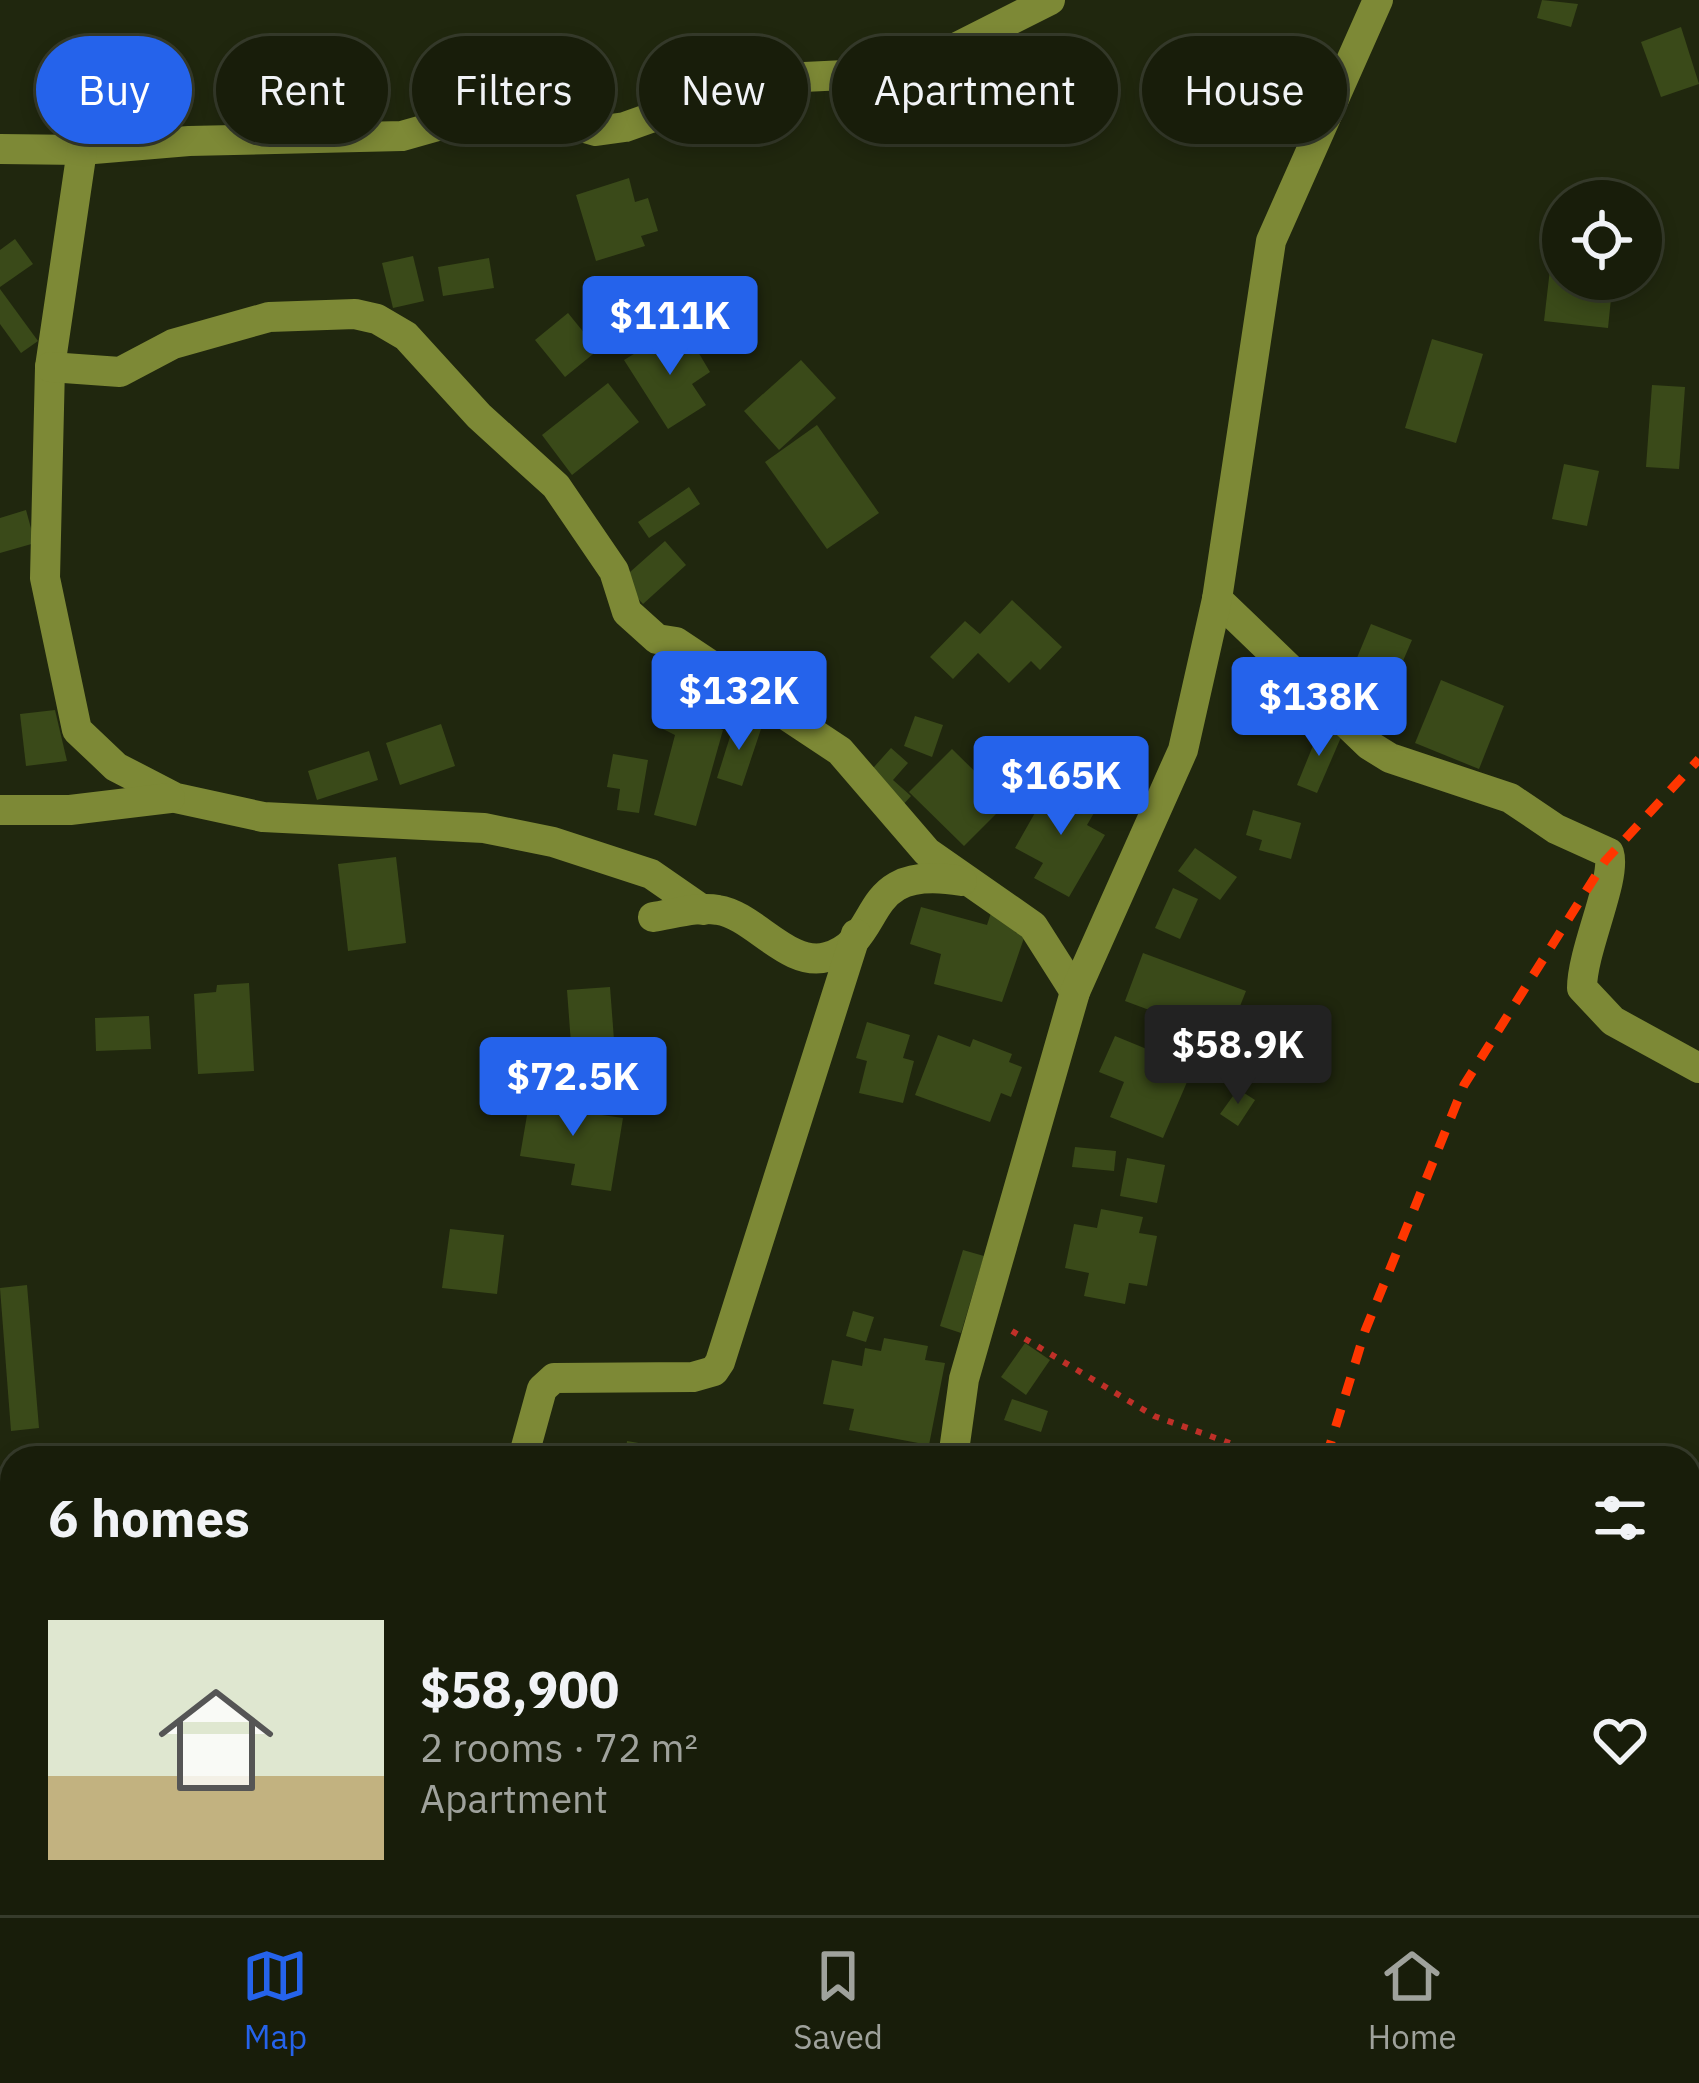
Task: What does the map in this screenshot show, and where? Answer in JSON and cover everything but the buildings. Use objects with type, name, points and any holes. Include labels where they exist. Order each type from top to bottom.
[{"type":"street","points":[[0,149],[82,150],[402,136],[494,110],[525,111],[596,130],[625,127],[760,79],[908,72],[1049,0]]},
{"type":"street","points":[[955,1446],[964,1378],[1076,992],[1183,750],[1216,599],[1271,241],[1378,0]]},
{"type":"street","points":[[82,150],[50,368],[45,578],[77,730],[116,767],[176,798],[263,817],[484,828],[553,842],[651,874],[703,910]]},
{"type":"street","points":[[50,368],[120,372],[173,344],[269,317],[355,314],[377,319],[421,350],[479,416],[556,486],[614,571],[620,598],[639,627],[657,639],[676,642],[819,734],[904,830],[968,882],[1034,926],[1076,992]]},
{"type":"street","points":[[1216,599],[1369,746],[1390,758],[1510,798],[1556,829],[1609,853],[1610,874],[1586,947],[1582,988],[1613,1021],[1699,1068]]},
{"type":"street","points":[[0,810],[70,810],[176,798]]},
{"type":"street","points":[[653,917],[703,910],[732,914],[806,957],[828,957],[856,934],[892,888],[906,880],[927,875],[968,882]]},
{"type":"street","points":[[526,1446],[542,1389],[554,1378],[693,1377],[714,1371],[720,1362],[856,934]]},
{"type":"path","points":[[983,1314],[1154,1416],[1238,1446]]},
{"type":"railway","points":[[1330,1446],[1365,1331],[1464,1085],[1605,861],[1699,759]]}]
